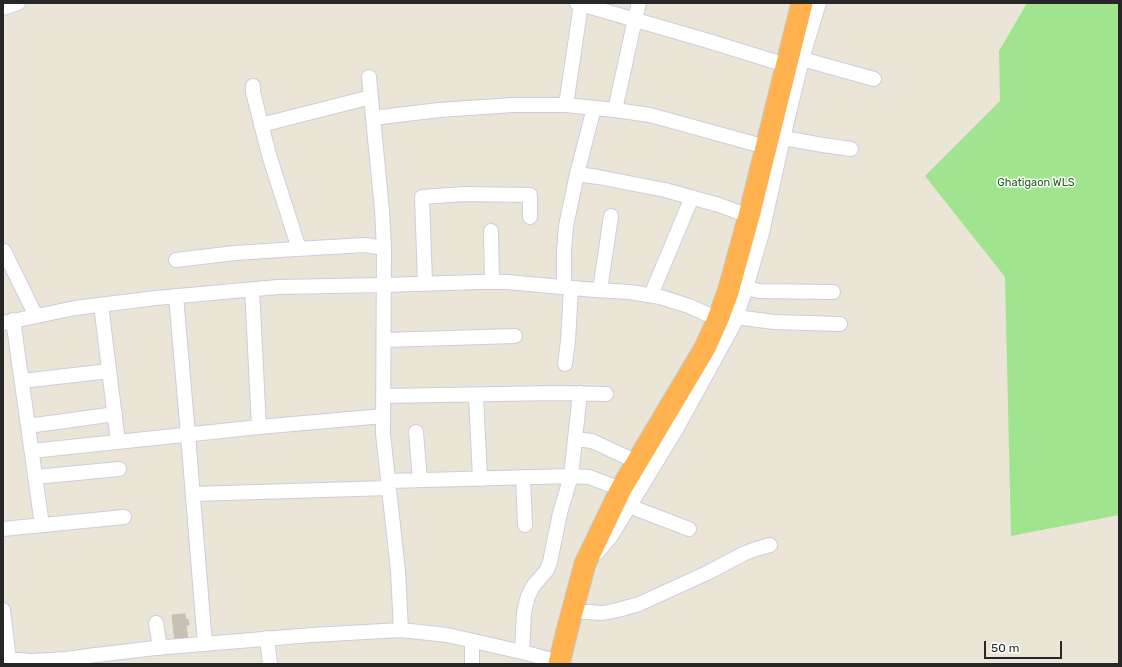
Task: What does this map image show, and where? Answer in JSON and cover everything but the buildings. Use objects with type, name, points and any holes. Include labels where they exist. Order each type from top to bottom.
[{"type":"highway","points":[[559,663],[585,564],[625,497],[637,462],[705,348],[727,318],[728,292],[749,216],[774,142],[794,62],[802,3]]},
{"type":"street","points":[[615,110],[634,19],[639,3]]},
{"type":"street","points":[[794,62],[819,3]]},
{"type":"street","points":[[566,105],[579,4],[794,62],[874,79]]},
{"type":"street","points":[[369,78],[382,210],[384,248],[383,434],[398,571],[401,630]]},
{"type":"street","points":[[253,86],[269,155],[299,249]]},
{"type":"street","points":[[261,125],[371,97]]},
{"type":"street","points":[[373,118],[439,110],[513,105],[566,105],[650,115],[774,142],[823,145],[851,149]]},
{"type":"street","points":[[566,364],[568,342],[567,287],[564,252],[566,226],[577,174],[594,108]]},
{"type":"street","points":[[727,318],[746,288],[762,233],[774,142]]},
{"type":"street","points":[[577,174],[665,190],[719,205],[749,216]]},
{"type":"street","points":[[425,283],[422,197],[464,194],[530,195],[530,217]]},
{"type":"street","points":[[651,295],[692,198]]},
{"type":"street","points":[[600,290],[611,216]]},
{"type":"street","points":[[491,231],[492,282]]},
{"type":"street","points":[[176,260],[235,253],[365,245],[384,248]]},
{"type":"street","points":[[4,251],[36,316]]},
{"type":"street","points":[[42,525],[22,381],[8,322],[75,308],[252,289],[278,287],[492,282],[630,292],[651,295],[727,318],[774,322],[840,324]]},
{"type":"street","points":[[746,288],[759,291],[833,292]]},
{"type":"street","points":[[252,289],[259,427]]},
{"type":"street","points":[[176,296],[205,644]]},
{"type":"street","points":[[101,305],[118,442]]},
{"type":"street","points":[[625,497],[677,428],[733,326],[727,318]]},
{"type":"street","points":[[384,340],[515,336]]},
{"type":"street","points":[[22,381],[109,371]]},
{"type":"street","points":[[383,396],[580,393],[606,394]]},
{"type":"street","points":[[522,652],[524,612],[528,596],[534,585],[547,570],[550,562],[560,513],[571,476],[580,393]]},
{"type":"street","points":[[476,395],[480,479]]},
{"type":"street","points":[[28,426],[115,414]]},
{"type":"street","points":[[32,451],[259,427],[383,416]]},
{"type":"street","points":[[416,432],[420,480]]},
{"type":"street","points":[[575,439],[592,441],[637,462]]},
{"type":"street","points":[[36,477],[119,470]]},
{"type":"street","points":[[193,494],[389,484],[420,480],[571,476],[589,477],[689,529]]},
{"type":"street","points":[[523,478],[525,525]]},
{"type":"street","points":[[3,529],[124,517]]},
{"type":"street","points":[[572,611],[603,613],[639,604],[707,573],[745,553],[770,545]]},
{"type":"street","points":[[3,610],[6,660],[32,663],[68,662],[96,655],[267,638],[401,630],[446,635],[522,652],[559,663]]},
{"type":"street","points":[[156,623],[160,648]]},
{"type":"street","points":[[267,638],[270,664]]},
{"type":"street","points":[[472,641],[472,664]]},
{"type":"green space","name":"Ghatigaon WLS","points":[[1027,3],[1119,3],[1119,515],[1011,536],[1005,277],[925,176],[1000,101],[999,51]]}]
